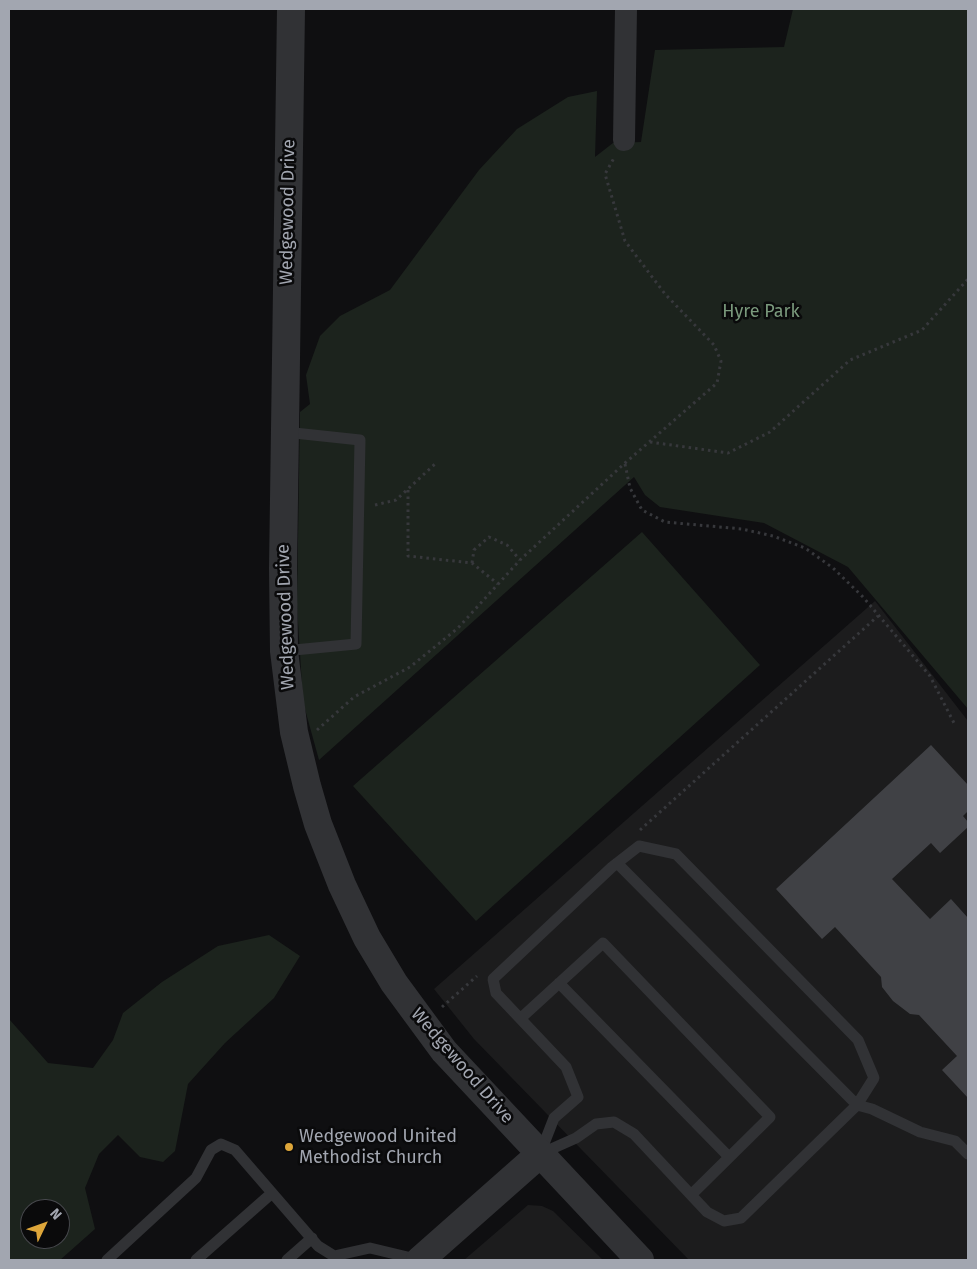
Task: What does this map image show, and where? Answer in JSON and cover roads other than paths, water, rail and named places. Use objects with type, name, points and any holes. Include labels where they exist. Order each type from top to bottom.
[{"type":"street","name":"Wedgewood Drive","points":[[291,9],[284,651],[297,748],[318,824],[348,900],[389,975],[423,1024],[444,1051],[640,1260]]},
{"type":"street","points":[[624,140],[626,9]]},
{"type":"street","points":[[420,1260],[540,1154]]},
{"type":"lane","points":[[284,651],[356,644],[360,440],[285,432]]},
{"type":"lane","points":[[639,846],[676,854],[858,1040],[874,1078],[857,1105],[741,1218],[724,1221],[707,1212],[634,1134],[614,1122],[596,1124],[576,1138],[540,1154],[554,1118],[578,1097],[566,1067],[496,993],[493,980],[618,863],[639,846]]},
{"type":"lane","points":[[618,863],[857,1105],[872,1109],[920,1132],[954,1141],[968,1154]]},
{"type":"lane","points":[[521,1018],[603,943],[770,1117],[690,1195]]},
{"type":"lane","points":[[559,983],[729,1157]]},
{"type":"lane","points":[[107,1260],[196,1178],[211,1150],[221,1144],[235,1150],[318,1246],[334,1256],[370,1248],[420,1260]]},
{"type":"lane","points":[[196,1260],[272,1193]]},
{"type":"lane","points":[[287,1260],[312,1238]]},
{"type":"place","name":"Wedgewood United Methodist Church","points":[[289,1147]]},
{"type":"park label","name":"Hyre Park","points":[[761,312]]}]
